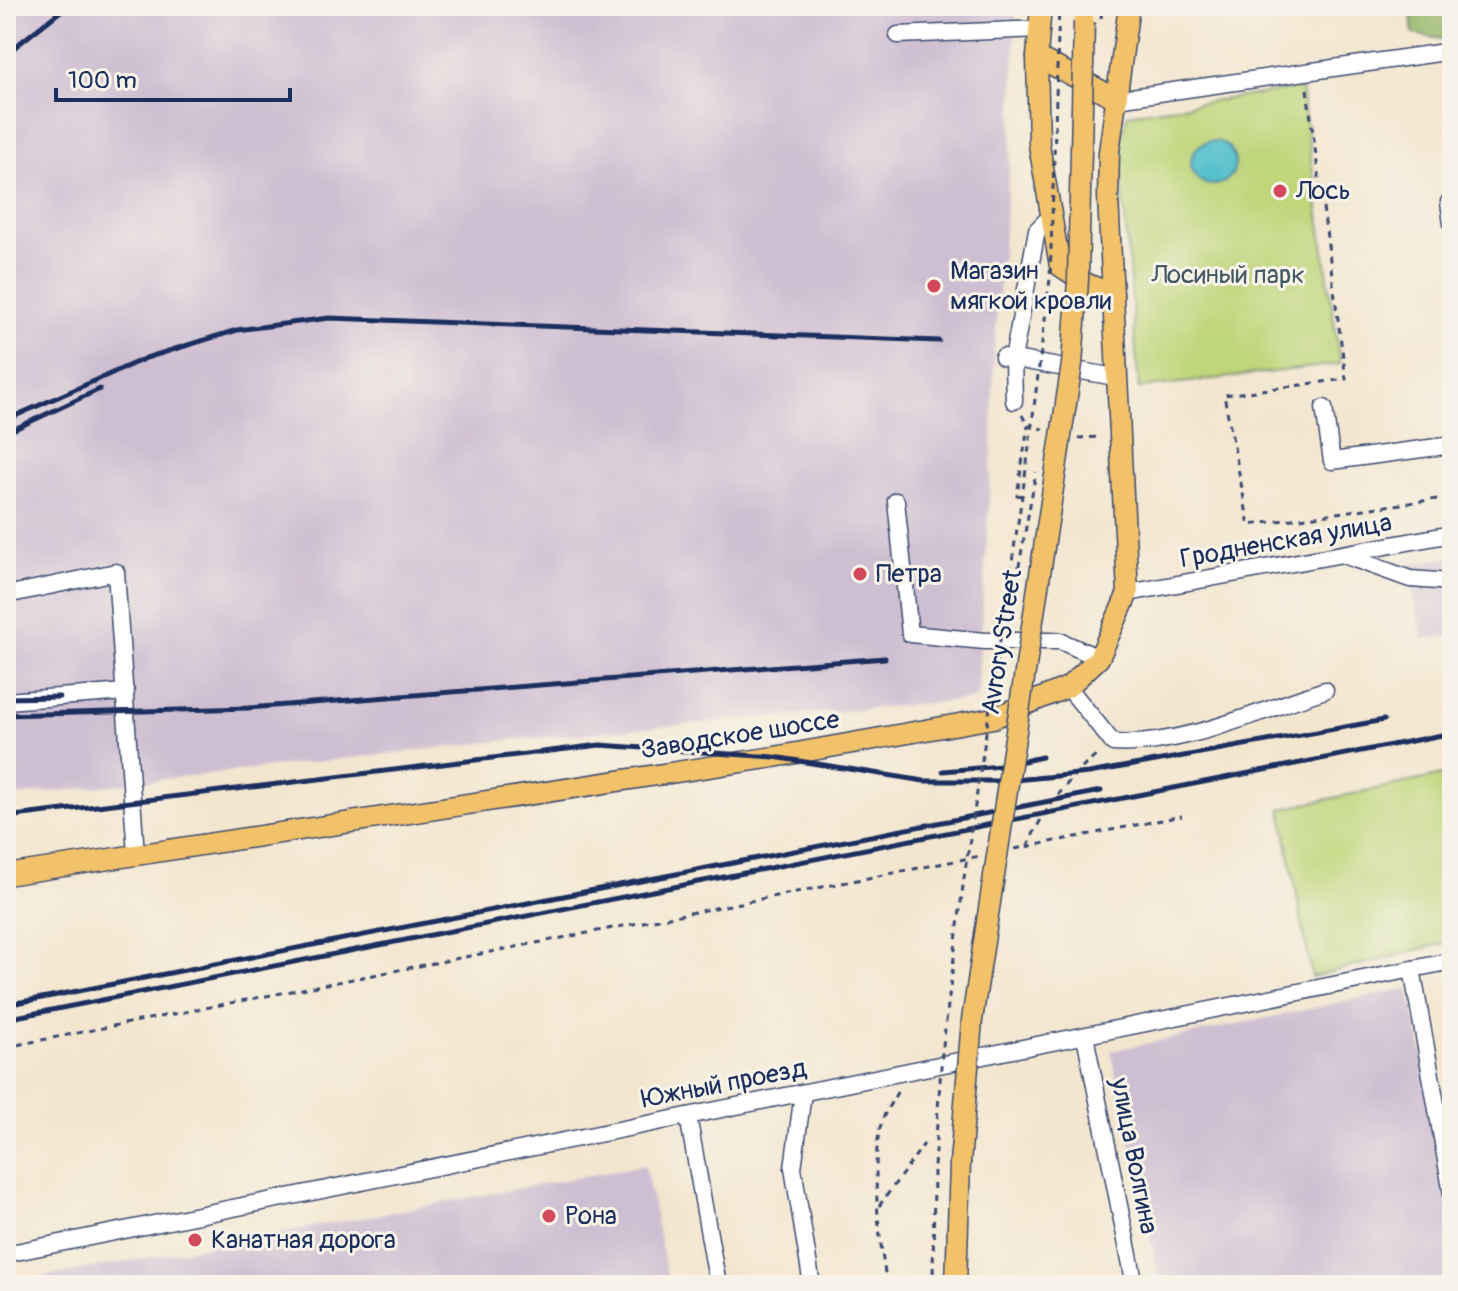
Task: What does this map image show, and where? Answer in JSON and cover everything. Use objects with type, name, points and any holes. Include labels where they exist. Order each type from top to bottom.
[{"type":"main road","points":[[1041,6],[1037,57],[1039,145],[1060,266],[1087,284],[1113,294]]},
{"type":"main road","name":"Заводское шоссе","points":[[6,875],[774,757],[962,724],[993,718],[1068,687],[1099,658],[1128,593],[1115,377],[1108,167],[1129,6]]},
{"type":"main road","name":"Avrory Street","points":[[956,1285],[960,1163],[972,1020],[1072,364],[1078,280],[1085,14]]},
{"type":"main road","points":[[1037,57],[1117,99]]},
{"type":"street","points":[[898,35],[1040,29]]},
{"type":"street","points":[[1117,99],[1452,51]]},
{"type":"street","points":[[1449,202],[1452,224]]},
{"type":"street","points":[[1014,401],[1007,358],[1037,230],[1050,217]]},
{"type":"street","points":[[1007,358],[1115,377]]},
{"type":"street","points":[[1324,408],[1332,461],[1452,445]]},
{"type":"street","points":[[896,501],[910,634],[1005,641],[1060,641],[1099,658]]},
{"type":"street","name":"Гродненская улица","points":[[1128,593],[1452,534]]},
{"type":"street","points":[[1343,555],[1410,579],[1452,582]]},
{"type":"street","points":[[6,595],[116,572],[136,854]]},
{"type":"street","points":[[1068,687],[1096,727],[1113,743],[1135,745],[1185,734],[1325,690]]},
{"type":"street","points":[[6,701],[126,692]]},
{"type":"street","name":"Южный проезд","points":[[6,1254],[1452,961]]},
{"type":"street","points":[[1412,969],[1452,1194]]},
{"type":"street","name":"улица Волгина","points":[[1085,1036],[1135,1285]]},
{"type":"street","points":[[803,1093],[793,1168],[812,1285]]},
{"type":"street","points":[[688,1116],[718,1285]]},
{"type":"path","points":[[933,1285],[934,1166],[942,1053],[962,892],[1022,496],[1050,279],[1059,6]]},
{"type":"path","points":[[1306,77],[1346,379],[1224,395],[1249,525],[1452,497]]},
{"type":"path","points":[[1022,496],[1017,495],[1028,426]]},
{"type":"path","points":[[1005,641],[1038,459]]},
{"type":"path","points":[[1028,847],[1034,828],[1075,774],[1113,743]]},
{"type":"path","points":[[1012,850],[1182,816]]},
{"type":"path","points":[[6,1047],[981,856]]},
{"type":"path","points":[[887,1285],[879,1242],[876,1173],[882,1118],[909,1072]]},
{"type":"path","points":[[878,1207],[924,1144]]},
{"type":"shaded area","points":[[6,6],[1016,6],[1012,135],[994,351],[992,450],[977,699],[518,739],[6,797]]},
{"type":"shaded area","points":[[1452,557],[1452,635],[1423,640],[1407,565]]},
{"type":"shaded area","points":[[1409,988],[1452,1190],[1452,1285],[1160,1285],[1111,1051]]},
{"type":"shaded area","points":[[645,1165],[669,1285],[6,1285],[6,1284]]},
{"type":"green space","points":[[1410,6],[1452,6],[1452,41],[1413,34]]},
{"type":"green space","name":"Лосиный парк","points":[[1301,88],[1340,364],[1139,388],[1119,145],[1128,114]]},
{"type":"green space","points":[[1452,773],[1452,941],[1312,977],[1281,809]]},
{"type":"water","points":[[1213,141],[1229,147],[1235,163],[1229,179],[1213,185],[1197,179],[1191,163],[1197,147]]},
{"type":"railway","points":[[6,54],[67,6]]},
{"type":"railway","points":[[6,420],[146,358],[237,330],[329,318],[939,341]]},
{"type":"railway","points":[[6,433],[100,389]]},
{"type":"railway","points":[[6,715],[248,708],[885,658]]},
{"type":"railway","points":[[6,698],[59,697]]},
{"type":"railway","points":[[6,817],[600,745],[774,757],[924,781],[1003,781],[1089,773],[1384,720]]},
{"type":"railway","points":[[6,1019],[1452,733]]},
{"type":"railway","points":[[943,771],[1001,766],[1042,757]]},
{"type":"railway","points":[[6,1005],[1101,791]]},
{"type":"place","name":"Лось","points":[[1280,191]]},
{"type":"place","name":"Магазин мягкой кровли","points":[[934,286]]},
{"type":"place","name":"Петра","points":[[860,574]]},
{"type":"place","name":"Рона","points":[[549,1216]]},
{"type":"place","name":"Канатная дорога","points":[[195,1240]]}]
